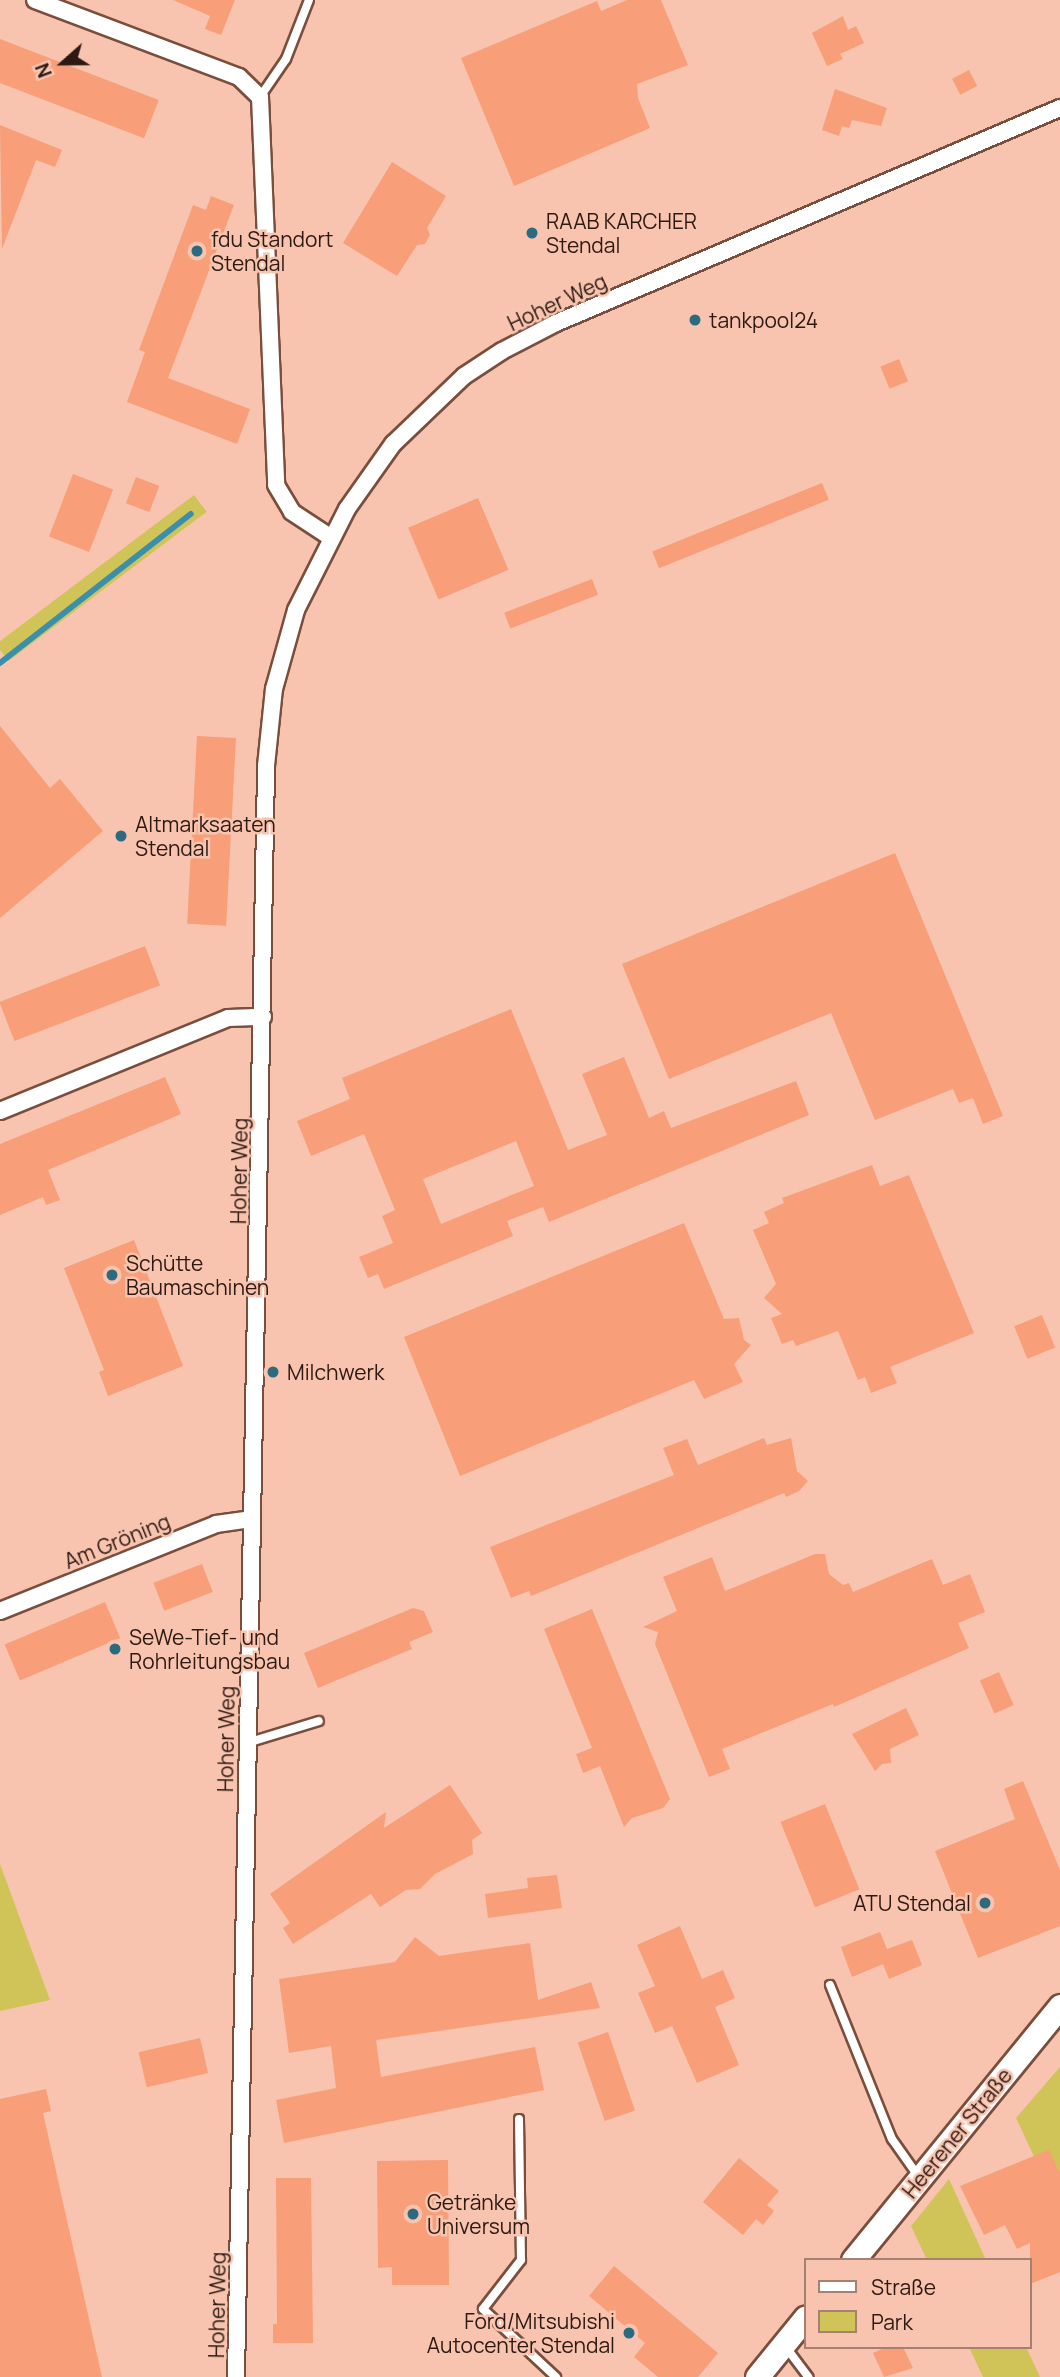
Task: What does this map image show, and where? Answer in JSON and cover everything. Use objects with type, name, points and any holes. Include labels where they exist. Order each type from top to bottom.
[{"type":"main road","name":"Heerener Straße","points":[[855,2258],[1060,2006]]},
{"type":"main road","points":[[757,2377],[804,2320]]},
{"type":"street","points":[[35,0],[239,77],[260,97],[276,485],[292,512],[330,537]]},
{"type":"street","name":"Hoher Weg","points":[[236,2377],[251,1519],[269,725],[283,650],[330,537],[393,444],[464,376],[502,351],[556,323],[1060,108]]},
{"type":"street","points":[[0,1111],[228,1018],[263,1017]]},
{"type":"street","name":"Am Gröning","points":[[0,1611],[216,1524],[251,1519]]},
{"type":"lane","points":[[260,97],[286,59],[309,0]]},
{"type":"lane","points":[[247,1742],[319,1721]]},
{"type":"lane","points":[[830,1985],[892,2138],[908,2168],[920,2178]]},
{"type":"lane","points":[[519,2119],[522,2260],[483,2309],[556,2377]]},
{"type":"lane","points":[[784,2345],[808,2377]]},
{"type":"green space","points":[[194,495],[207,512],[9,661],[0,650],[0,641]]},
{"type":"green space","points":[[0,1864],[50,2000],[0,2011]]},
{"type":"green space","points":[[1060,2067],[1060,2212],[1016,2118]]},
{"type":"green space","points":[[949,2179],[985,2258],[926,2258],[911,2226]]},
{"type":"green space","points":[[970,2349],[1027,2349],[1040,2377],[983,2377]]},
{"type":"building","points":[[173,0],[235,0],[221,35],[205,29],[210,16]]},
{"type":"building","points":[[627,0],[661,0],[688,65],[637,84],[638,98],[650,128],[514,186],[461,58],[597,1],[601,11]]},
{"type":"building","points":[[843,16],[848,30],[856,26],[864,43],[840,54],[843,59],[827,66],[812,33]]},
{"type":"building","points":[[0,39],[159,100],[144,138],[0,83]]},
{"type":"building","points":[[969,70],[977,86],[960,95],[952,79]]},
{"type":"building","points":[[835,89],[887,108],[881,126],[852,120],[849,128],[842,126],[839,136],[822,130]]},
{"type":"building","points":[[0,125],[62,150],[55,167],[36,160],[2,249]]},
{"type":"building","points":[[392,162],[446,196],[427,228],[430,235],[425,244],[417,245],[397,276],[343,243]]},
{"type":"building","points":[[211,196],[234,205],[168,378],[250,409],[237,444],[127,402],[145,352],[139,350],[193,205],[206,210]]},
{"type":"building","points":[[899,359],[908,381],[889,389],[880,366]]},
{"type":"building","points":[[73,474],[113,489],[89,552],[49,537]]},
{"type":"building","points":[[136,477],[159,486],[149,512],[126,503]]},
{"type":"building","points":[[822,483],[829,500],[659,568],[652,552]]},
{"type":"building","points":[[478,498],[508,570],[439,599],[408,528]]},
{"type":"building","points":[[592,579],[598,595],[510,629],[504,613]]},
{"type":"building","points":[[0,726],[50,788],[60,779],[103,831],[0,918]]},
{"type":"building","points":[[197,736],[236,738],[226,926],[187,924]]},
{"type":"building","points":[[895,853],[1003,1116],[983,1124],[973,1098],[959,1103],[953,1089],[875,1120],[831,1013],[669,1079],[622,964]]},
{"type":"building","points":[[145,946],[160,985],[14,1041],[0,1002]]},
{"type":"building","points":[[511,1009],[568,1150],[607,1135],[582,1074],[624,1057],[649,1118],[664,1111],[671,1128],[796,1081],[809,1115],[549,1222],[543,1207],[507,1221],[513,1236],[384,1289],[378,1274],[368,1278],[359,1257],[393,1243],[382,1216],[395,1210],[364,1134],[311,1156],[297,1121],[350,1099],[342,1078]],"holes":[[[516,1141],[534,1186],[441,1224],[423,1179]]]},
{"type":"building","points":[[165,1077],[181,1114],[48,1170],[60,1200],[46,1205],[43,1197],[0,1215],[0,1144]]},
{"type":"building","points":[[872,1165],[880,1186],[909,1175],[974,1333],[890,1367],[897,1383],[871,1393],[865,1377],[858,1380],[838,1331],[796,1346],[793,1340],[782,1344],[771,1318],[782,1314],[764,1298],[776,1284],[753,1230],[769,1223],[764,1212],[784,1203],[782,1198]]},
{"type":"building","points":[[684,1223],[724,1319],[739,1318],[744,1340],[751,1345],[734,1364],[743,1382],[704,1399],[694,1380],[460,1476],[404,1337]]},
{"type":"building","points":[[134,1240],[183,1366],[108,1396],[99,1372],[104,1370],[64,1268]]},
{"type":"building","points":[[1042,1315],[1055,1347],[1027,1359],[1014,1326]]},
{"type":"building","points":[[764,1438],[767,1445],[791,1438],[797,1471],[808,1481],[799,1491],[786,1497],[784,1493],[531,1596],[529,1591],[511,1598],[490,1547],[674,1475],[663,1448],[687,1439],[698,1465]]},
{"type":"building","points":[[815,1554],[825,1554],[829,1574],[843,1585],[849,1583],[853,1592],[932,1559],[943,1585],[970,1574],[985,1612],[958,1623],[969,1648],[834,1707],[833,1704],[722,1749],[730,1769],[709,1777],[655,1644],[658,1632],[643,1627],[677,1611],[663,1577],[712,1557],[725,1591]]},
{"type":"building","points":[[202,1564],[213,1592],[164,1611],[153,1583]]},
{"type":"building","points":[[105,1602],[120,1638],[20,1680],[5,1645]]},
{"type":"building","points":[[413,1608],[424,1611],[433,1632],[409,1642],[412,1649],[318,1688],[304,1653]]},
{"type":"building","points":[[592,1609],[670,1799],[663,1808],[632,1818],[624,1827],[600,1766],[583,1773],[576,1754],[592,1748],[544,1629]]},
{"type":"building","points":[[999,1672],[1014,1705],[994,1713],[980,1681]]},
{"type":"building","points":[[906,1708],[919,1735],[890,1749],[891,1763],[882,1764],[875,1771],[852,1734]]},
{"type":"building","points":[[1023,1781],[1060,1870],[1060,1926],[978,1958],[935,1851],[1015,1819],[1004,1789]]},
{"type":"building","points":[[450,1785],[482,1833],[472,1840],[473,1854],[435,1874],[420,1889],[406,1890],[380,1907],[371,1894],[293,1944],[283,1928],[290,1923],[270,1894],[386,1812],[384,1828]]},
{"type":"building","points":[[825,1804],[859,1889],[815,1907],[780,1822]]},
{"type":"building","points":[[557,1875],[562,1908],[488,1918],[485,1894],[528,1888],[527,1878]]},
{"type":"building","points":[[680,1926],[702,1979],[723,1970],[735,1998],[715,2007],[739,2065],[697,2083],[672,2026],[655,2033],[638,1993],[655,1986],[637,1945]]},
{"type":"building","points":[[880,1932],[887,1949],[912,1940],[922,1965],[889,1979],[883,1964],[852,1977],[841,1947]]},
{"type":"building","points":[[415,1937],[439,1956],[530,1943],[538,2000],[591,1982],[600,2008],[376,2040],[381,2077],[535,2047],[544,2090],[284,2143],[276,2100],[336,2088],[331,2046],[289,2053],[279,1979],[395,1962]]},
{"type":"building","points":[[608,2032],[635,2110],[605,2121],[578,2042]]},
{"type":"building","points":[[200,2038],[208,2073],[147,2087],[139,2052]]},
{"type":"building","points":[[46,2089],[51,2111],[43,2113],[102,2377],[0,2377],[0,2099]]},
{"type":"building","points":[[1049,2150],[1060,2174],[1060,2272],[1032,2283],[1030,2243],[1017,2249],[1005,2225],[984,2235],[960,2186]]},
{"type":"building","points":[[739,2158],[779,2191],[767,2205],[774,2211],[763,2225],[756,2219],[743,2235],[703,2202]]},
{"type":"building","name":"Getränke Universum","points":[[448,2160],[449,2285],[392,2285],[392,2267],[378,2268],[377,2161]]},
{"type":"building","points":[[276,2178],[311,2178],[313,2343],[273,2343],[273,2324],[277,2324]]},
{"type":"building","points":[[614,2266],[718,2353],[698,2377],[658,2377],[634,2357],[645,2343],[589,2296]]},
{"type":"building","points":[[882,2349],[904,2349],[913,2368],[884,2377],[873,2353]]},
{"type":"waterway","points":[[0,663],[191,514]]},
{"type":"place","name":"RAAB KARCHER Stendal","points":[[532,233]]},
{"type":"place","name":"fdu Standort Stendal","points":[[197,251]]},
{"type":"place","name":"tankpool24","points":[[695,320]]},
{"type":"place","name":"Altmarksaaten Stendal","points":[[121,836]]},
{"type":"place","name":"Schütte Baumaschinen","points":[[112,1275]]},
{"type":"place","name":"Milchwerk","points":[[273,1372]]},
{"type":"place","name":"SeWe-Tief- und Rohrleitungsbau","points":[[115,1649]]},
{"type":"place","name":"ATU Stendal","points":[[985,1903]]},
{"type":"place","name":"Getränke Universum","points":[[413,2214]]},
{"type":"place","name":"Ford/Mitsubishi Autocenter Stendal","points":[[629,2333]]}]
